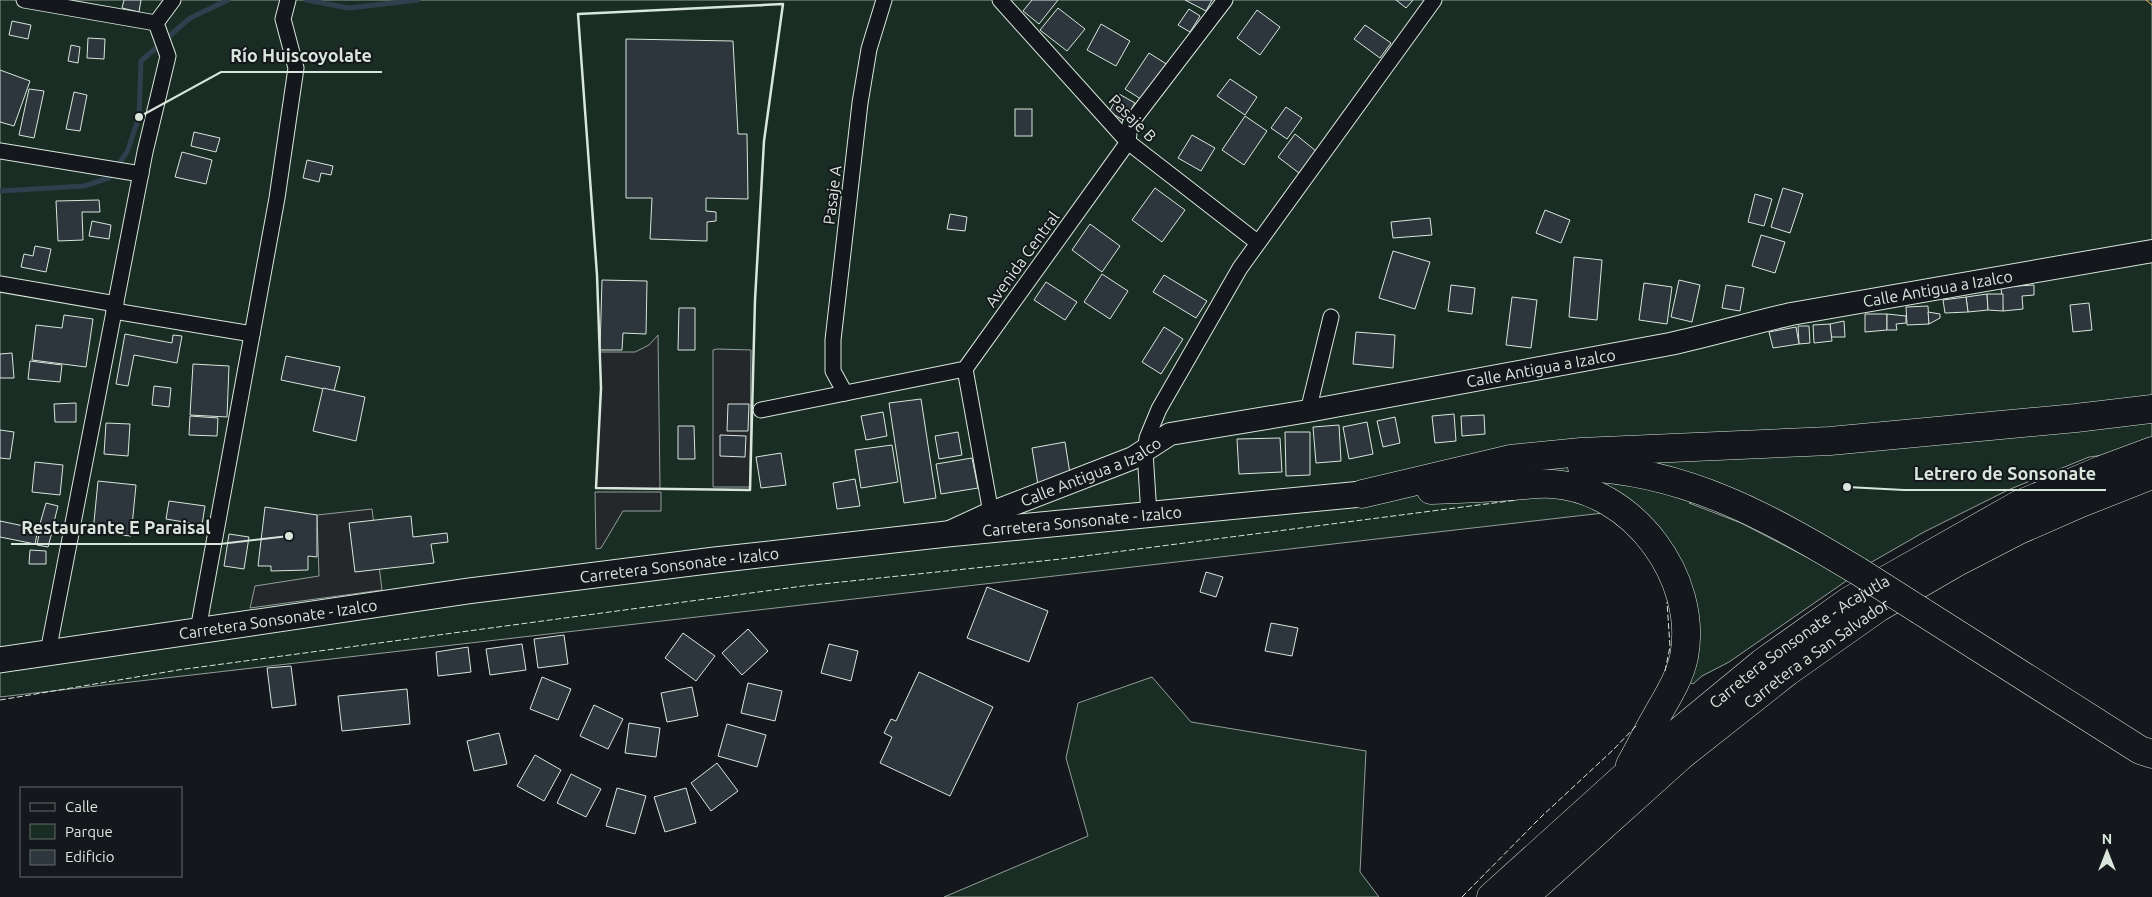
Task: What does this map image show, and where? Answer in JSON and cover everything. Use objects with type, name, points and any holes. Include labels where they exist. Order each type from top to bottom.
[{"type":"highway","points":[[1362,494],[1510,459],[1581,452],[1830,441],[2152,409]]},
{"type":"highway","name":"Carretera Sonsonate - Acajutla","points":[[1491,897],[1625,776],[1762,663],[1850,601],[2018,504],[2101,470],[2152,452]]},
{"type":"highway","points":[[1362,494],[1557,466],[1613,469],[1687,485],[1738,504],[1782,526],[1858,571],[2140,750],[2152,754]]},
{"type":"highway","name":"Carretera a San Salvador","points":[[1524,897],[1682,755],[1787,672],[1878,608],[2017,531],[2081,502],[2152,475]]},
{"type":"highway","points":[[1362,494],[1553,484],[1600,497],[1629,516],[1644,529],[1656,544],[1675,584],[1683,613],[1686,636],[1684,657],[1674,686],[1625,776]]},
{"type":"main road","name":"Carretera Sonsonate - Izalco","points":[[0,660],[468,591],[715,560],[947,534],[1362,494]]},
{"type":"street","points":[[24,0],[157,27]]},
{"type":"street","points":[[157,27],[174,0]]},
{"type":"street","points":[[198,630],[277,198],[296,68],[283,19],[288,0]]},
{"type":"street","name":"Pasaje A","points":[[845,393],[833,371],[833,340],[860,103],[870,49],[884,0]]},
{"type":"street","name":"Pasaje B","points":[[1000,0],[1128,142],[1257,242]]},
{"type":"street","name":"Avenida Central","points":[[966,369],[1128,142],[1130,124],[1225,0]]},
{"type":"street","points":[[1149,515],[1145,452],[1147,438],[1159,409],[1240,268],[1257,242],[1434,0]]},
{"type":"street","points":[[48,652],[141,174],[168,56],[157,27]]},
{"type":"street","points":[[0,151],[141,174]]},
{"type":"street","name":"Calle Antigua a Izalco","points":[[947,534],[991,513],[1133,458],[1145,452],[1158,439],[1170,434],[1308,411],[1670,344],[1723,333],[1791,314],[2152,251]]},
{"type":"street","points":[[0,284],[252,334]]},
{"type":"street","points":[[1308,411],[1331,317]]},
{"type":"street","points":[[761,410],[966,369],[991,513]]},
{"type":"green space","points":[[0,0],[2152,0],[2152,449],[2089,457],[2008,490],[1924,532],[1870,563],[1751,496],[1689,503],[1741,523],[1849,579],[1729,662],[1702,676],[1693,684],[1689,682],[1682,564],[1672,545],[1638,509],[0,697]]},
{"type":"green space","points":[[1152,677],[1191,722],[1366,751],[1360,872],[1379,897],[944,897],[1088,836],[1066,758],[1078,703]]},
{"type":"shaded area","points":[[658,335],[660,489],[596,488],[601,388],[600,352],[635,352],[649,345]]},
{"type":"shaded area","points":[[713,350],[751,350],[750,487],[713,487]]},
{"type":"shaded area","points":[[595,492],[661,492],[661,511],[623,511],[601,548],[596,549]]},
{"type":"shaded area","points":[[372,509],[382,590],[250,608],[255,586],[319,576],[317,515]]},
{"type":"building","points":[[124,0],[141,0],[139,12],[122,8]]},
{"type":"building","points":[[1032,0],[1058,0],[1039,24],[1023,11]]},
{"type":"building","points":[[1185,0],[1212,0],[1206,11]]},
{"type":"building","points":[[1396,0],[1413,0],[1406,8]]},
{"type":"building","points":[[1058,8],[1085,29],[1067,51],[1040,30]]},
{"type":"building","points":[[1189,9],[1200,16],[1190,32],[1178,25]]},
{"type":"building","points":[[1257,10],[1280,27],[1260,55],[1237,38]]},
{"type":"building","points":[[12,21],[31,25],[28,39],[9,35]]},
{"type":"building","points":[[1101,24],[1130,41],[1116,66],[1087,50]]},
{"type":"building","points":[[1365,25],[1391,43],[1380,58],[1354,39]]},
{"type":"building","points":[[88,38],[105,39],[104,59],[87,58]]},
{"type":"building","points":[[626,39],[733,41],[738,134],[747,134],[748,199],[706,198],[706,211],[716,212],[716,221],[707,222],[707,241],[650,239],[652,198],[626,198]]},
{"type":"building","points":[[71,45],[80,47],[78,63],[68,61]]},
{"type":"building","points":[[1149,53],[1168,65],[1144,101],[1125,89]]},
{"type":"building","points":[[0,70],[30,81],[14,126],[0,122]]},
{"type":"building","points":[[1230,79],[1257,97],[1245,115],[1217,96]]},
{"type":"building","points":[[29,89],[44,91],[34,138],[19,135]]},
{"type":"building","points":[[74,92],[87,95],[80,131],[66,129]]},
{"type":"building","points":[[1119,94],[1135,103],[1125,121],[1109,112]]},
{"type":"building","points":[[1286,107],[1302,118],[1287,139],[1271,128]]},
{"type":"building","points":[[1015,109],[1032,109],[1032,136],[1015,136]]},
{"type":"building","points":[[1245,116],[1267,131],[1244,165],[1222,150]]},
{"type":"building","points":[[194,132],[220,138],[216,152],[191,146]]},
{"type":"building","points":[[1295,134],[1316,151],[1299,173],[1278,157]]},
{"type":"building","points":[[1192,135],[1215,148],[1201,171],[1178,158]]},
{"type":"building","points":[[182,152],[212,160],[206,184],[175,177]]},
{"type":"building","points":[[307,160],[333,166],[331,175],[321,173],[319,182],[303,178]]},
{"type":"building","points":[[1155,188],[1185,210],[1162,242],[1132,220]]},
{"type":"building","points":[[1783,188],[1803,194],[1790,233],[1771,227]]},
{"type":"building","points":[[1755,194],[1772,199],[1764,226],[1748,222]]},
{"type":"building","points":[[99,200],[100,212],[82,212],[83,240],[58,241],[56,201]]},
{"type":"building","points":[[1545,210],[1570,220],[1561,243],[1536,233]]},
{"type":"building","points":[[950,214],[967,217],[965,231],[947,229]]},
{"type":"building","points":[[1430,218],[1432,235],[1393,238],[1391,222]]},
{"type":"building","points":[[92,221],[111,225],[109,239],[89,236]]},
{"type":"building","points":[[1090,224],[1120,246],[1102,272],[1072,250]]},
{"type":"building","points":[[1761,235],[1785,242],[1775,273],[1752,266]]},
{"type":"building","points":[[35,246],[51,249],[46,272],[21,267],[24,254],[33,256]]},
{"type":"building","points":[[1393,251],[1430,262],[1415,309],[1379,298]]},
{"type":"building","points":[[1574,257],[1602,260],[1597,320],[1569,317]]},
{"type":"building","points":[[1102,274],[1128,291],[1110,319],[1084,302]]},
{"type":"building","points":[[1164,275],[1207,301],[1196,318],[1153,292]]},
{"type":"building","points":[[602,280],[647,281],[646,334],[623,333],[622,350],[600,350]]},
{"type":"building","points":[[1679,280],[1700,285],[1692,322],[1671,317]]},
{"type":"building","points":[[1046,282],[1077,302],[1065,320],[1034,300]]},
{"type":"building","points":[[1644,283],[1672,287],[1667,324],[1639,320]]},
{"type":"building","points":[[1451,285],[1475,288],[1472,314],[1448,311]]},
{"type":"building","points":[[1726,285],[1744,288],[1740,311],[1722,308]]},
{"type":"building","points":[[2034,285],[2034,295],[2022,296],[2023,309],[2003,311],[2001,287]]},
{"type":"building","points":[[1987,294],[1988,310],[1968,312],[1966,297]]},
{"type":"building","points":[[1987,294],[2003,294],[2003,311],[1988,310]]},
{"type":"building","points":[[1512,297],[1537,300],[1531,348],[1506,345]]},
{"type":"building","points":[[1966,297],[1968,312],[1945,313],[1943,300]]},
{"type":"building","points":[[2089,303],[2092,330],[2073,332],[2070,305]]},
{"type":"building","points":[[1928,306],[1929,324],[1907,325],[1906,307]]},
{"type":"building","points":[[679,308],[695,308],[695,350],[678,350]]},
{"type":"building","points":[[1928,312],[1940,314],[1940,318],[1929,324]]},
{"type":"building","points":[[1865,314],[1887,314],[1887,330],[1865,332]]},
{"type":"building","points":[[1887,314],[1906,316],[1906,323],[1896,324],[1897,330],[1887,330]]},
{"type":"building","points":[[64,315],[93,319],[86,367],[32,360],[36,325],[62,328]]},
{"type":"building","points":[[1844,321],[1845,337],[1831,337],[1830,324]]},
{"type":"building","points":[[1830,324],[1832,341],[1814,343],[1813,325]]},
{"type":"building","points":[[1798,326],[1809,326],[1810,343],[1799,344]]},
{"type":"building","points":[[1164,327],[1183,339],[1161,374],[1142,362]]},
{"type":"building","points":[[1796,327],[1799,344],[1773,348],[1769,332]]},
{"type":"building","points":[[1356,332],[1395,335],[1393,368],[1353,364]]},
{"type":"building","points":[[125,334],[172,343],[173,335],[182,336],[177,363],[134,355],[128,386],[116,384]]},
{"type":"building","points":[[12,353],[14,378],[0,378],[0,354]]},
{"type":"building","points":[[286,356],[340,367],[334,391],[281,380]]},
{"type":"building","points":[[30,361],[62,365],[60,382],[28,379]]},
{"type":"building","points":[[193,364],[229,366],[227,417],[190,415]]},
{"type":"building","points":[[154,386],[171,388],[169,407],[152,405]]},
{"type":"building","points":[[323,388],[365,397],[356,441],[313,431]]},
{"type":"building","points":[[921,399],[936,498],[904,503],[889,403]]},
{"type":"building","points":[[76,403],[76,422],[55,422],[54,404]]},
{"type":"building","points":[[728,404],[749,404],[748,431],[727,431]]},
{"type":"building","points":[[883,412],[887,436],[866,440],[861,416]]},
{"type":"building","points":[[1454,414],[1456,441],[1435,443],[1432,416]]},
{"type":"building","points":[[1484,415],[1485,434],[1462,436],[1461,416]]},
{"type":"building","points":[[190,416],[218,418],[217,436],[189,435]]},
{"type":"building","points":[[1395,417],[1400,443],[1383,447],[1377,421]]},
{"type":"building","points":[[1367,422],[1373,454],[1349,459],[1343,427]]},
{"type":"building","points":[[106,423],[130,424],[128,456],[104,454]]},
{"type":"building","points":[[1339,425],[1341,461],[1316,463],[1313,427]]},
{"type":"building","points":[[678,426],[694,426],[695,459],[678,459]]},
{"type":"building","points":[[0,430],[14,432],[10,459],[0,458]]},
{"type":"building","points":[[958,432],[962,455],[939,459],[935,436]]},
{"type":"building","points":[[1285,432],[1310,432],[1310,475],[1286,476]]},
{"type":"building","points":[[720,435],[746,436],[745,457],[720,456]]},
{"type":"building","points":[[1280,438],[1282,472],[1239,474],[1237,439]]},
{"type":"building","points":[[1065,442],[1071,480],[1038,485],[1032,448]]},
{"type":"building","points":[[892,445],[898,482],[861,488],[855,450]]},
{"type":"building","points":[[781,453],[786,485],[761,488],[756,457]]},
{"type":"building","points":[[972,458],[978,488],[941,494],[936,464]]},
{"type":"building","points":[[35,462],[63,465],[60,495],[32,492]]},
{"type":"building","points":[[855,479],[860,506],[837,509],[833,483]]},
{"type":"building","points":[[98,481],[136,485],[131,536],[93,532]]},
{"type":"building","points":[[169,501],[205,506],[202,525],[166,519]]},
{"type":"building","points":[[46,503],[58,506],[52,530],[39,527]]},
{"type":"building","points":[[265,507],[317,515],[317,557],[308,556],[308,570],[271,571],[271,566],[258,566]]},
{"type":"building","points":[[411,516],[413,537],[447,533],[448,542],[431,544],[434,563],[355,572],[349,523]]},
{"type":"building","points":[[0,521],[38,529],[35,544],[0,537]]},
{"type":"building","points":[[40,529],[52,532],[48,547],[37,545]]},
{"type":"building","points":[[229,534],[249,537],[244,569],[224,566]]},
{"type":"building","points":[[30,550],[46,551],[46,564],[29,564]]},
{"type":"building","points":[[1206,572],[1223,577],[1216,597],[1200,592]]},
{"type":"building","points":[[987,587],[1048,611],[1029,662],[967,638]]},
{"type":"building","points":[[1271,623],[1298,628],[1292,656],[1265,651]]},
{"type":"building","points":[[748,629],[768,651],[742,675],[722,653]]},
{"type":"building","points":[[683,633],[715,656],[696,681],[665,658]]},
{"type":"building","points":[[564,635],[568,664],[538,668],[534,639]]},
{"type":"building","points":[[522,644],[526,670],[490,675],[486,649]]},
{"type":"building","points":[[829,644],[858,651],[851,681],[821,673]]},
{"type":"building","points":[[468,647],[471,672],[438,676],[436,652]]},
{"type":"building","points":[[291,666],[296,705],[272,708],[267,668]]},
{"type":"building","points":[[919,672],[993,707],[950,796],[880,763],[892,737],[884,733],[891,719],[896,721]]},
{"type":"building","points":[[542,677],[571,689],[558,720],[530,709]]},
{"type":"building","points":[[748,683],[782,691],[775,721],[741,713]]},
{"type":"building","points":[[692,687],[698,716],[667,722],[661,693]]},
{"type":"building","points":[[407,689],[410,724],[342,731],[338,696]]},
{"type":"building","points":[[594,705],[623,719],[608,749],[580,736]]},
{"type":"building","points":[[629,723],[660,728],[656,757],[625,753]]},
{"type":"building","points":[[727,724],[766,735],[757,767],[718,756]]},
{"type":"building","points":[[499,733],[507,764],[474,771],[467,741]]},
{"type":"building","points":[[535,755],[561,770],[544,801],[517,786]]},
{"type":"building","points":[[717,763],[738,791],[711,811],[691,783]]},
{"type":"building","points":[[571,774],[601,789],[586,817],[557,803]]},
{"type":"building","points":[[617,788],[646,796],[635,834],[606,826]]},
{"type":"building","points":[[686,788],[696,823],[665,832],[654,797]]},
{"type":"waterway","points":[[0,191],[84,186],[109,178],[127,152],[139,117],[141,61],[190,18],[228,0]]},
{"type":"waterway","points":[[306,0],[349,8],[418,0]]},
{"type":"fence","points":[[0,700],[178,670],[803,586],[1061,559],[1517,500]]},
{"type":"fence","points":[[1665,671],[1670,647],[1667,602]]},
{"type":"fence","points":[[1462,897],[1541,817],[1638,724]]},
{"type":"wall","points":[[783,4],[764,141],[755,300],[750,490],[596,488],[601,388],[597,275],[578,14],[783,4]]},
{"type":"power","points":[[2146,0],[2152,5]]},
{"type":"place","name":"Río Huiscoyolate","points":[[139,117]]},
{"type":"place","name":"Letrero de Sonsonate","points":[[1847,487]]},
{"type":"place","name":"Restaurante E Paraisal","points":[[289,536]]}]
